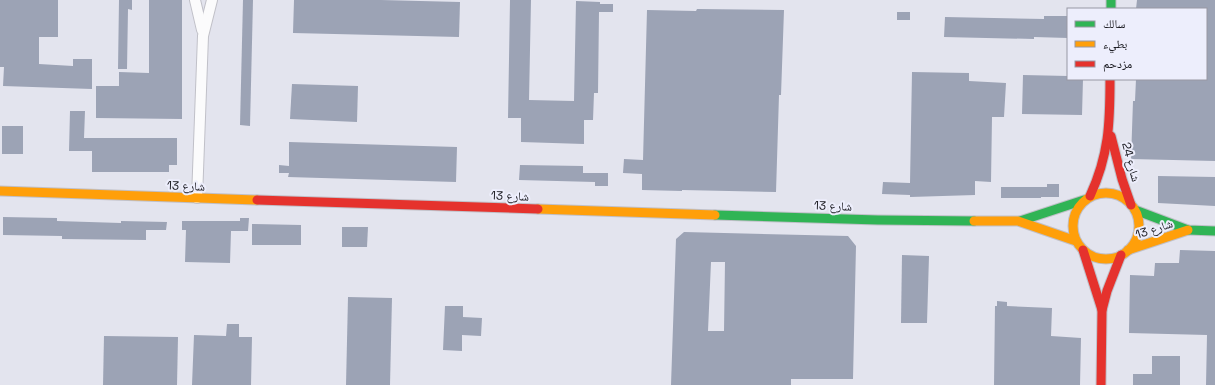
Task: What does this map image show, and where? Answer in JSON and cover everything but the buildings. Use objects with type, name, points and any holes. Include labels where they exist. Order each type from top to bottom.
[{"type":"street","points":[[195,0],[203,36]]},
{"type":"street","points":[[197,198],[203,36],[212,0]]},
{"type":"street","name":"شارع 24","points":[[1110,80],[1110,125],[1114,152],[1122,179],[1133,207]]},
{"type":"street","name":"شارع 24","points":[[1087,198],[1101,168],[1106,150],[1110,125]]},
{"type":"street","name":"شارع 13","points":[[0,192],[731,216],[878,220],[1018,221],[1041,216],[1087,198]]},
{"type":"street","points":[[1101,385],[1102,310],[1109,285],[1125,253],[1135,242],[1138,231],[1138,220],[1133,207],[1123,197],[1112,193],[1101,193],[1087,198],[1077,209],[1073,220],[1072,231],[1076,241],[1083,250],[1092,256],[1101,259],[1112,259],[1125,253]]},
{"type":"street","name":"شارع 13","points":[[1133,207],[1188,230]]},
{"type":"street","name":"شارع 13","points":[[1018,221],[1076,241]]},
{"type":"street","name":"شارع 13","points":[[1125,253],[1153,241],[1188,230],[1215,231]]},
{"type":"street","points":[[1083,250],[1102,310]]},
{"type":"traffic: fast","points":[[1111,0],[1111,8]]},
{"type":"traffic: fast","points":[[1020,221],[1084,200]]},
{"type":"traffic: fast","points":[[1135,210],[1188,230],[1215,231]]},
{"type":"traffic: fast","points":[[715,215],[878,220],[974,221]]},
{"type":"traffic: slow","points":[[0,191],[257,200]]},
{"type":"traffic: slow","points":[[1106,193],[1119,195],[1129,203],[1137,213],[1139,226],[1137,239],[1129,249],[1119,257],[1106,259],[1093,257],[1083,249],[1075,239],[1073,226],[1075,213],[1083,203],[1093,195],[1106,193]]},
{"type":"traffic: slow","points":[[538,209],[715,215]]},
{"type":"traffic: slow","points":[[974,221],[1018,221],[1076,241]]},
{"type":"traffic: slow","points":[[1128,250],[1188,230]]},
{"type":"traffic: jam","points":[[1090,196],[1105,153],[1109,125],[1110,80]]},
{"type":"traffic: jam","points":[[1111,136],[1122,179],[1131,205]]},
{"type":"traffic: jam","points":[[257,200],[538,209]]},
{"type":"traffic: jam","points":[[1083,250],[1102,310]]},
{"type":"traffic: jam","points":[[1101,385],[1102,310],[1107,291],[1121,255]]}]
